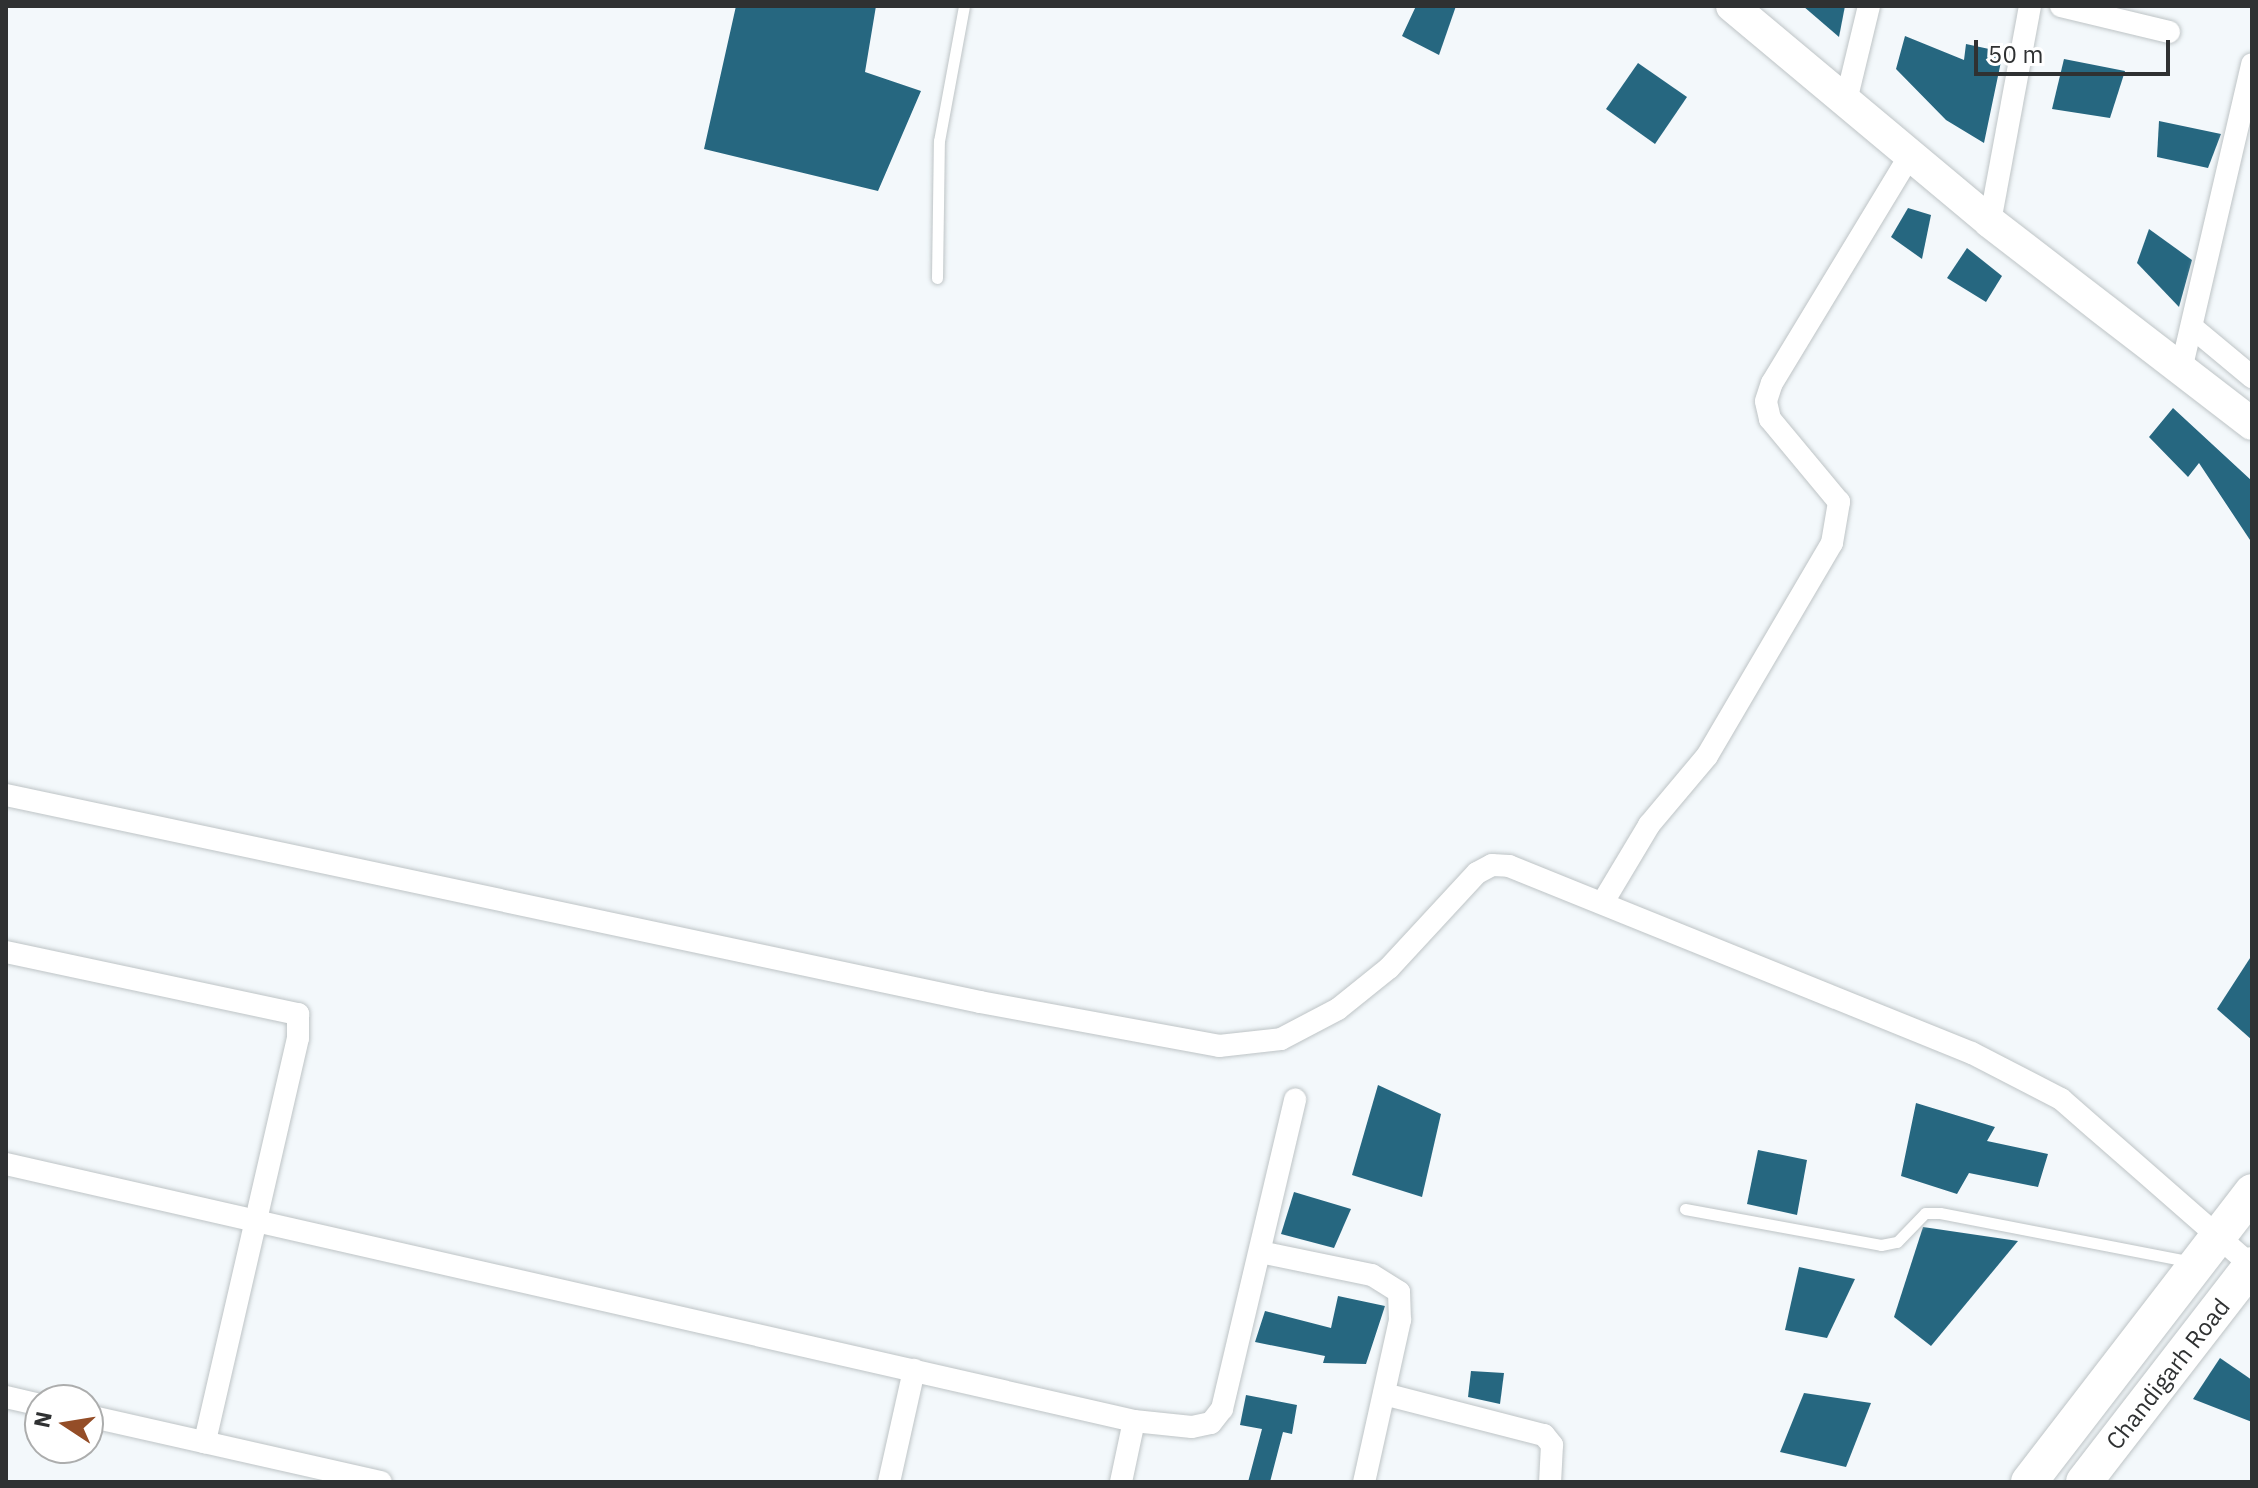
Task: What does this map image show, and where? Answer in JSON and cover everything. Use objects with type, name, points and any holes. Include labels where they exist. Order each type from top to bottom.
[{"type":"main road","points":[[2029,1482],[2252,1192]]},
{"type":"main road","name":"Chandigarh Road","points":[[2084,1482],[2252,1266]]},
{"type":"street","points":[[1732,6],[1990,222],[2252,424]]},
{"type":"street","points":[[1846,101],[1869,6]]},
{"type":"street","points":[[1990,222],[2030,6]]},
{"type":"street","points":[[2061,6],[2169,32]]},
{"type":"street","points":[[2181,370],[2252,64]]},
{"type":"street","points":[[1603,902],[1649,825],[1707,756],[1832,543],[1839,502],[1770,419],[1766,401],[1772,383],[1910,155]]},
{"type":"street","points":[[2193,328],[2252,377]]},
{"type":"street","points":[[6,795],[980,1002],[1219,1046],[1281,1039],[1338,1009],[1389,968],[1477,873],[1492,865],[1509,866],[1972,1053],[2061,1099],[2207,1251],[2252,1266]]},
{"type":"street","points":[[6,952],[298,1014],[298,1038],[205,1442]]},
{"type":"street","points":[[6,1164],[1134,1421],[1192,1427],[1211,1423],[1222,1409],[1295,1099]]},
{"type":"street","points":[[1260,1252],[1372,1275],[1399,1292],[1400,1320],[1364,1482]]},
{"type":"street","points":[[889,1482],[914,1370]]},
{"type":"street","points":[[1384,1394],[1544,1435],[1552,1445],[1550,1482]]},
{"type":"street","points":[[104,1420],[381,1482]]},
{"type":"street","points":[[1121,1482],[1134,1421]]},
{"type":"lane","points":[[937,278],[939,141],[964,6]]},
{"type":"lane","points":[[1685,1209],[1881,1245],[1897,1242],[1925,1213],[1940,1213],[2207,1251]]},
{"type":"building","points":[[736,6],[876,6],[865,72],[921,91],[878,191],[704,149]]},
{"type":"building","points":[[1416,6],[1456,6],[1439,55],[1402,36]]},
{"type":"building","points":[[1803,6],[1845,6],[1839,37]]},
{"type":"building","points":[[1905,36],[1964,60],[1966,44],[2003,52],[1984,143],[1946,120],[1896,69]]},
{"type":"building","points":[[2064,59],[2125,71],[2110,118],[2052,109]]},
{"type":"building","points":[[1638,63],[1687,97],[1655,144],[1606,109]]},
{"type":"building","points":[[2159,121],[2221,134],[2208,168],[2157,157]]},
{"type":"building","points":[[1908,208],[1931,215],[1922,259],[1891,237]]},
{"type":"building","points":[[2149,229],[2192,260],[2179,307],[2137,263]]},
{"type":"building","points":[[1967,248],[2002,276],[1986,302],[1947,278]]},
{"type":"building","points":[[2173,408],[2252,481],[2252,543],[2199,463],[2188,477],[2149,437]]},
{"type":"building","points":[[2252,955],[2252,1040],[2217,1009]]},
{"type":"building","points":[[1378,1085],[1441,1114],[1422,1197],[1352,1175]]},
{"type":"building","points":[[1916,1103],[1995,1127],[1987,1141],[2048,1154],[2038,1187],[1969,1173],[1957,1194],[1901,1176]]},
{"type":"building","points":[[1758,1150],[1807,1160],[1797,1215],[1747,1204]]},
{"type":"building","points":[[1294,1192],[1351,1209],[1334,1248],[1281,1234]]},
{"type":"building","points":[[1923,1227],[2018,1241],[1931,1346],[1894,1317]]},
{"type":"building","points":[[1799,1267],[1855,1279],[1827,1338],[1785,1330]]},
{"type":"building","points":[[1338,1296],[1385,1306],[1366,1364],[1323,1363],[1325,1356],[1255,1342],[1265,1311],[1331,1328]]},
{"type":"building","points":[[2220,1358],[2252,1380],[2252,1422],[2193,1399]]},
{"type":"building","points":[[1471,1371],[1504,1373],[1500,1404],[1468,1397]]},
{"type":"building","points":[[1804,1393],[1871,1403],[1846,1467],[1780,1452]]},
{"type":"building","points":[[1246,1395],[1297,1405],[1292,1434],[1283,1432],[1270,1482],[1248,1482],[1262,1429],[1240,1425]]}]
